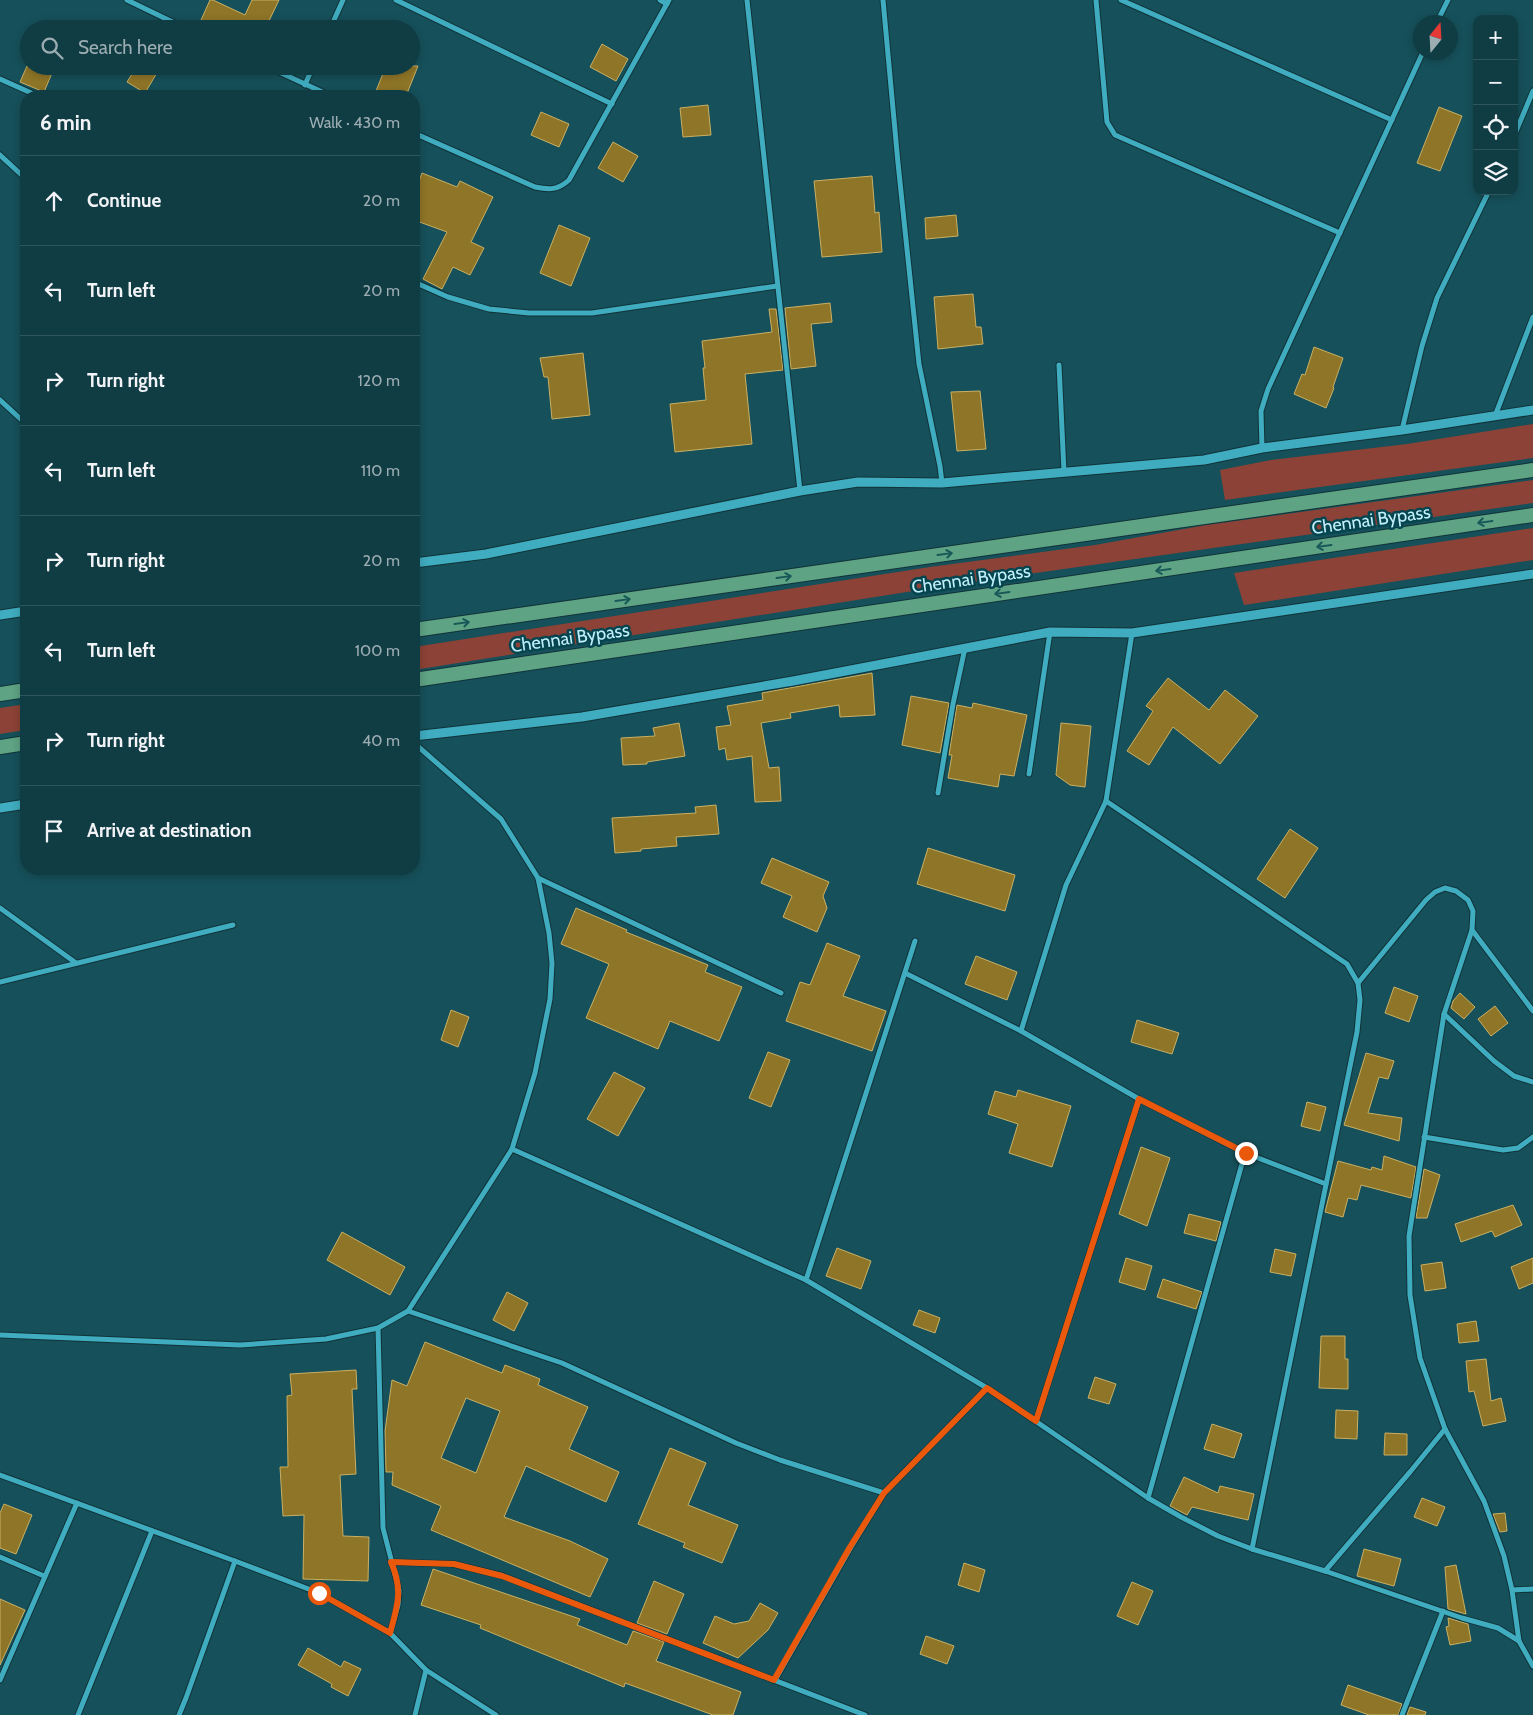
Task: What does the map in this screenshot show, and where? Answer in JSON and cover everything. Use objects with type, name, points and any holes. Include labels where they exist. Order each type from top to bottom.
[{"type":"highway","name":"Chennai Bypass","points":[[420,629],[1533,470]]},
{"type":"highway","name":"Chennai Bypass","points":[[420,679],[1533,515]]},
{"type":"highway","points":[[0,694],[20,691]]},
{"type":"highway","points":[[0,747],[20,744]]},
{"type":"street","points":[[127,0],[168,20]]},
{"type":"street","points":[[334,20],[343,0]]},
{"type":"street","points":[[396,0],[612,104]]},
{"type":"street","points":[[420,136],[535,187],[551,190],[560,187],[569,180],[668,2],[660,0]]},
{"type":"street","points":[[747,0],[800,491]]},
{"type":"street","points":[[883,0],[919,364],[942,483]]},
{"type":"street","points":[[1096,0],[1107,122],[1114,135],[1340,233]]},
{"type":"street","points":[[1121,0],[1392,120]]},
{"type":"street","points":[[1440,15],[1448,0]]},
{"type":"street","points":[[1262,448],[1261,411],[1268,389],[1419,60]]},
{"type":"street","points":[[286,75],[318,90]]},
{"type":"street","points":[[305,84],[309,75]]},
{"type":"street","points":[[0,79],[25,90]]},
{"type":"street","points":[[1518,127],[1533,91]]},
{"type":"street","points":[[0,156],[20,174]]},
{"type":"street","points":[[1402,430],[1422,346],[1437,298],[1487,195]]},
{"type":"street","points":[[420,285],[448,297],[489,309],[529,313],[592,313],[777,286]]},
{"type":"street","points":[[1496,416],[1533,317]]},
{"type":"street","points":[[1059,365],[1064,472]]},
{"type":"street","points":[[0,400],[20,418]]},
{"type":"street","points":[[420,562],[486,554],[800,491],[858,482],[942,483],[1204,460],[1262,448],[1402,430],[1533,410]]},
{"type":"street","points":[[420,735],[582,717],[793,681],[1050,632],[1132,633],[1533,574]]},
{"type":"street","points":[[0,615],[20,612]]},
{"type":"street","points":[[1029,774],[1050,632]]},
{"type":"street","points":[[1021,1031],[1066,885],[1106,801],[1132,633]]},
{"type":"street","points":[[938,793],[953,704],[965,648]]},
{"type":"street","points":[[0,1335],[240,1345],[326,1339],[378,1328],[408,1311],[474,1211],[512,1149],[535,1073],[550,999],[552,963],[549,933],[538,878],[500,819],[420,748]]},
{"type":"street","points":[[1106,801],[1347,964],[1358,983],[1360,1000],[1357,1032],[1252,1549]]},
{"type":"street","points":[[0,808],[20,805]]},
{"type":"street","points":[[538,878],[781,993]]},
{"type":"street","points":[[1358,983],[1426,900],[1435,892],[1445,888],[1456,891],[1468,900],[1473,910],[1472,930],[1444,1014],[1409,1236],[1410,1295],[1420,1358],[1445,1428],[1484,1501],[1504,1556],[1512,1590],[1519,1641],[1533,1666]]},
{"type":"street","points":[[0,908],[76,963]]},
{"type":"street","points":[[0,982],[233,925]]},
{"type":"street","points":[[1472,930],[1533,1011]]},
{"type":"street","points":[[806,1280],[915,941]]},
{"type":"street","points":[[905,973],[1021,1031],[1139,1099],[1246,1153],[1326,1184]]},
{"type":"street","points":[[1444,1014],[1494,1061],[1514,1076],[1533,1082]]},
{"type":"street","points":[[1036,1421],[1139,1099]]},
{"type":"street","points":[[1424,1138],[1503,1150],[1518,1148],[1533,1137]]},
{"type":"street","points":[[512,1149],[806,1280],[987,1388],[1148,1498],[1218,1536],[1252,1549],[1498,1628],[1519,1641]]},
{"type":"street","points":[[1148,1498],[1246,1153]]},
{"type":"street","points":[[408,1311],[562,1363],[727,1439],[780,1460],[884,1493]]},
{"type":"street","points":[[378,1328],[382,1528],[391,1562],[396,1573],[399,1590],[398,1605],[390,1633]]},
{"type":"street","points":[[774,1680],[850,1547],[884,1493],[987,1388]]},
{"type":"street","points":[[1325,1571],[1445,1428]]},
{"type":"street","points":[[0,1475],[319,1593],[390,1633],[426,1670],[496,1715]]},
{"type":"street","points":[[0,1680],[77,1503]]},
{"type":"street","points":[[78,1715],[152,1530]]},
{"type":"street","points":[[0,1557],[44,1576]]},
{"type":"street","points":[[179,1715],[235,1561]]},
{"type":"street","points":[[391,1562],[454,1564],[502,1576],[865,1715]]},
{"type":"street","points":[[1512,1590],[1533,1589]]},
{"type":"street","points":[[1402,1715],[1443,1611]]},
{"type":"street","points":[[414,1715],[426,1670]]},
{"type":"shaded area","points":[[1533,424],[1533,458],[1225,500],[1220,470],[1271,460],[1407,444]]},
{"type":"shaded area","points":[[1533,480],[1533,503],[951,585],[420,669],[420,646],[930,567],[1095,545],[1206,525]]},
{"type":"shaded area","points":[[1533,528],[1533,560],[1244,605],[1234,573]]},
{"type":"shaded area","points":[[20,705],[20,731],[0,734],[0,708]]},
{"type":"building","points":[[210,0],[245,15],[252,0],[279,0],[269,20],[201,20]]},
{"type":"building","points":[[602,44],[628,59],[616,81],[590,67]]},
{"type":"building","points":[[23,75],[51,75],[45,90],[39,90],[20,82]]},
{"type":"building","points":[[131,75],[156,75],[147,90],[140,90],[127,82]]},
{"type":"building","points":[[382,75],[414,75],[408,90],[376,90]]},
{"type":"building","points":[[708,105],[711,135],[683,137],[680,108]]},
{"type":"building","points":[[1439,107],[1462,116],[1440,171],[1417,163]]},
{"type":"building","points":[[541,112],[569,124],[559,147],[531,135]]},
{"type":"building","points":[[613,142],[638,156],[623,182],[598,168]]},
{"type":"building","points":[[422,173],[457,187],[460,181],[493,197],[471,242],[484,248],[470,275],[453,267],[442,289],[423,279],[447,232],[420,222],[420,178]]},
{"type":"building","points":[[872,176],[875,213],[879,212],[882,252],[822,257],[814,181]]},
{"type":"building","points":[[956,215],[958,236],[926,239],[925,218]]},
{"type":"building","points":[[559,225],[590,238],[571,286],[540,273]]},
{"type":"building","points":[[973,294],[976,327],[981,327],[983,344],[938,349],[934,297]]},
{"type":"building","points":[[830,303],[832,322],[811,324],[816,366],[791,369],[785,308]]},
{"type":"building","points":[[769,309],[776,309],[783,370],[745,374],[752,444],[675,452],[670,404],[706,400],[702,341],[772,332]]},
{"type":"building","points":[[1314,347],[1343,358],[1326,408],[1294,394],[1302,374],[1305,375]]},
{"type":"building","points":[[583,353],[590,415],[552,419],[548,377],[544,377],[540,358]]},
{"type":"building","points":[[980,391],[986,449],[957,451],[951,392]]},
{"type":"building","points":[[872,673],[875,715],[840,717],[839,705],[790,713],[791,718],[761,723],[769,768],[779,767],[781,801],[755,802],[752,756],[727,760],[725,748],[719,750],[716,727],[731,725],[727,706],[763,700],[762,693]]},
{"type":"building","points":[[1168,678],[1209,710],[1225,690],[1258,716],[1220,764],[1173,727],[1149,765],[1127,751],[1153,711],[1146,706]]},
{"type":"building","points":[[911,696],[949,703],[940,753],[902,745]]},
{"type":"building","points":[[973,703],[1027,715],[1014,776],[1000,774],[998,787],[948,778],[952,755],[949,755],[957,705],[972,708]]},
{"type":"building","points":[[679,723],[685,756],[647,762],[647,764],[623,765],[621,738],[655,736],[653,728]]},
{"type":"building","points":[[1061,723],[1091,726],[1085,787],[1070,785],[1056,775]]},
{"type":"building","points":[[716,805],[719,834],[676,837],[677,846],[615,853],[612,818],[696,813],[695,807]]},
{"type":"building","points":[[1290,829],[1318,848],[1285,898],[1257,879]]},
{"type":"building","points":[[928,848],[1015,875],[1005,911],[917,884]]},
{"type":"building","points":[[772,858],[829,882],[823,896],[827,908],[817,932],[783,917],[792,896],[761,883]]},
{"type":"building","points":[[576,908],[627,930],[626,932],[708,965],[705,972],[742,987],[719,1041],[670,1021],[658,1049],[586,1018],[609,964],[561,944]]},
{"type":"building","points":[[827,943],[860,956],[843,996],[886,1011],[872,1051],[786,1021],[800,982],[810,985]]},
{"type":"building","points":[[976,956],[1017,972],[1007,1000],[965,984]]},
{"type":"building","points":[[1394,987],[1418,996],[1409,1022],[1385,1013]]},
{"type":"building","points":[[1460,993],[1475,1007],[1464,1019],[1451,1008],[1453,1001]]},
{"type":"building","points":[[1495,1006],[1508,1023],[1491,1036],[1478,1019]]},
{"type":"building","points":[[451,1010],[469,1017],[458,1047],[441,1040]]},
{"type":"building","points":[[1137,1020],[1179,1033],[1172,1054],[1131,1042]]},
{"type":"building","points":[[768,1052],[790,1060],[771,1107],[749,1098]]},
{"type":"building","points":[[1366,1053],[1394,1061],[1388,1079],[1379,1077],[1368,1113],[1402,1118],[1399,1141],[1344,1125]]},
{"type":"building","points":[[614,1072],[645,1088],[618,1136],[587,1119]]},
{"type":"building","points":[[1018,1090],[1071,1106],[1052,1167],[1009,1153],[1018,1124],[988,1114],[995,1091],[1016,1097]]},
{"type":"building","points":[[1307,1102],[1326,1107],[1320,1131],[1301,1126]]},
{"type":"building","points":[[1141,1147],[1170,1158],[1147,1226],[1119,1214]]},
{"type":"building","points":[[1384,1156],[1416,1167],[1411,1198],[1361,1185],[1357,1200],[1348,1198],[1343,1217],[1325,1212],[1338,1161],[1371,1170],[1372,1167],[1382,1170]]},
{"type":"building","points":[[1424,1169],[1440,1175],[1427,1218],[1416,1218]]},
{"type":"building","points":[[1513,1205],[1522,1225],[1495,1237],[1492,1231],[1461,1242],[1455,1224]]},
{"type":"building","points":[[1189,1214],[1221,1222],[1216,1241],[1184,1233]]},
{"type":"building","points":[[342,1232],[405,1267],[390,1295],[327,1260]]},
{"type":"building","points":[[837,1248],[871,1261],[861,1289],[826,1276]]},
{"type":"building","points":[[1275,1249],[1296,1254],[1291,1276],[1270,1272]]},
{"type":"building","points":[[1126,1258],[1152,1266],[1145,1290],[1119,1282]]},
{"type":"building","points":[[1533,1258],[1533,1283],[1519,1289],[1511,1267]]},
{"type":"building","points":[[1442,1262],[1446,1288],[1425,1291],[1421,1265]]},
{"type":"building","points":[[1163,1279],[1202,1292],[1196,1309],[1157,1297]]},
{"type":"building","points":[[507,1292],[528,1303],[514,1331],[493,1320]]},
{"type":"building","points":[[919,1310],[940,1318],[935,1333],[913,1325]]},
{"type":"building","points":[[1476,1321],[1479,1341],[1459,1343],[1457,1324]]},
{"type":"building","points":[[1321,1336],[1345,1336],[1345,1359],[1348,1359],[1348,1389],[1319,1388]]},
{"type":"building","points":[[425,1342],[502,1373],[505,1365],[540,1379],[538,1385],[588,1407],[569,1449],[619,1472],[606,1502],[526,1466],[504,1517],[570,1541],[608,1559],[590,1597],[431,1530],[441,1506],[392,1485],[393,1472],[386,1472],[385,1431],[392,1380],[407,1386]],"holes":[[[466,1398],[500,1411],[476,1473],[441,1458]]]},
{"type":"building","points":[[1486,1359],[1491,1401],[1501,1398],[1506,1421],[1483,1426],[1474,1391],[1469,1392],[1466,1361]]},
{"type":"building","points":[[356,1370],[357,1389],[352,1389],[356,1474],[340,1475],[343,1536],[369,1537],[368,1581],[303,1579],[304,1515],[283,1516],[280,1467],[288,1467],[287,1396],[292,1395],[290,1374]]},
{"type":"building","points":[[1095,1377],[1116,1384],[1109,1404],[1088,1398]]},
{"type":"building","points":[[1336,1410],[1358,1411],[1357,1439],[1335,1438]]},
{"type":"building","points":[[1212,1424],[1242,1434],[1234,1458],[1204,1449]]},
{"type":"building","points":[[1385,1433],[1407,1434],[1407,1455],[1384,1455]]},
{"type":"building","points":[[670,1448],[706,1463],[688,1505],[738,1525],[722,1563],[683,1547],[685,1543],[638,1524]]},
{"type":"building","points":[[1184,1477],[1218,1493],[1220,1486],[1254,1494],[1248,1520],[1192,1507],[1187,1515],[1170,1506]]},
{"type":"building","points":[[1422,1498],[1445,1507],[1437,1526],[1414,1517]]},
{"type":"building","points":[[4,1504],[32,1515],[16,1554],[0,1548],[0,1513]]},
{"type":"building","points":[[1505,1513],[1507,1531],[1500,1532],[1493,1514]]},
{"type":"building","points":[[1364,1549],[1401,1559],[1394,1586],[1357,1576]]},
{"type":"building","points":[[964,1563],[985,1570],[979,1592],[958,1585]]},
{"type":"building","points":[[1456,1565],[1466,1614],[1448,1609],[1445,1567]]},
{"type":"building","points":[[433,1569],[580,1619],[577,1625],[627,1645],[633,1631],[664,1642],[656,1661],[741,1692],[733,1715],[713,1715],[625,1683],[624,1687],[480,1628],[481,1625],[421,1605]]},
{"type":"building","points":[[654,1581],[684,1594],[667,1634],[637,1623]]},
{"type":"building","points":[[1132,1582],[1153,1591],[1138,1625],[1117,1616]]},
{"type":"building","points":[[0,1599],[25,1610],[0,1665]]},
{"type":"building","points":[[760,1603],[778,1613],[768,1630],[738,1658],[703,1643],[715,1616],[734,1624],[749,1621]]},
{"type":"building","points":[[1448,1618],[1468,1624],[1471,1641],[1450,1645],[1446,1627],[1449,1626]]},
{"type":"building","points":[[926,1636],[954,1646],[947,1664],[920,1654]]},
{"type":"building","points":[[308,1648],[341,1667],[344,1661],[361,1669],[348,1696],[331,1687],[332,1684],[298,1665]]},
{"type":"building","points":[[1348,1685],[1402,1704],[1398,1715],[1369,1715],[1341,1705]]},
{"type":"building","points":[[1410,1707],[1426,1712],[1425,1715],[1407,1715]]},
{"type":"route","points":[[319,1593],[390,1633],[398,1605],[399,1590],[396,1573],[391,1562],[454,1564],[502,1576],[774,1680],[850,1547],[884,1493],[987,1388],[1036,1421],[1139,1099],[1246,1153]]}]
